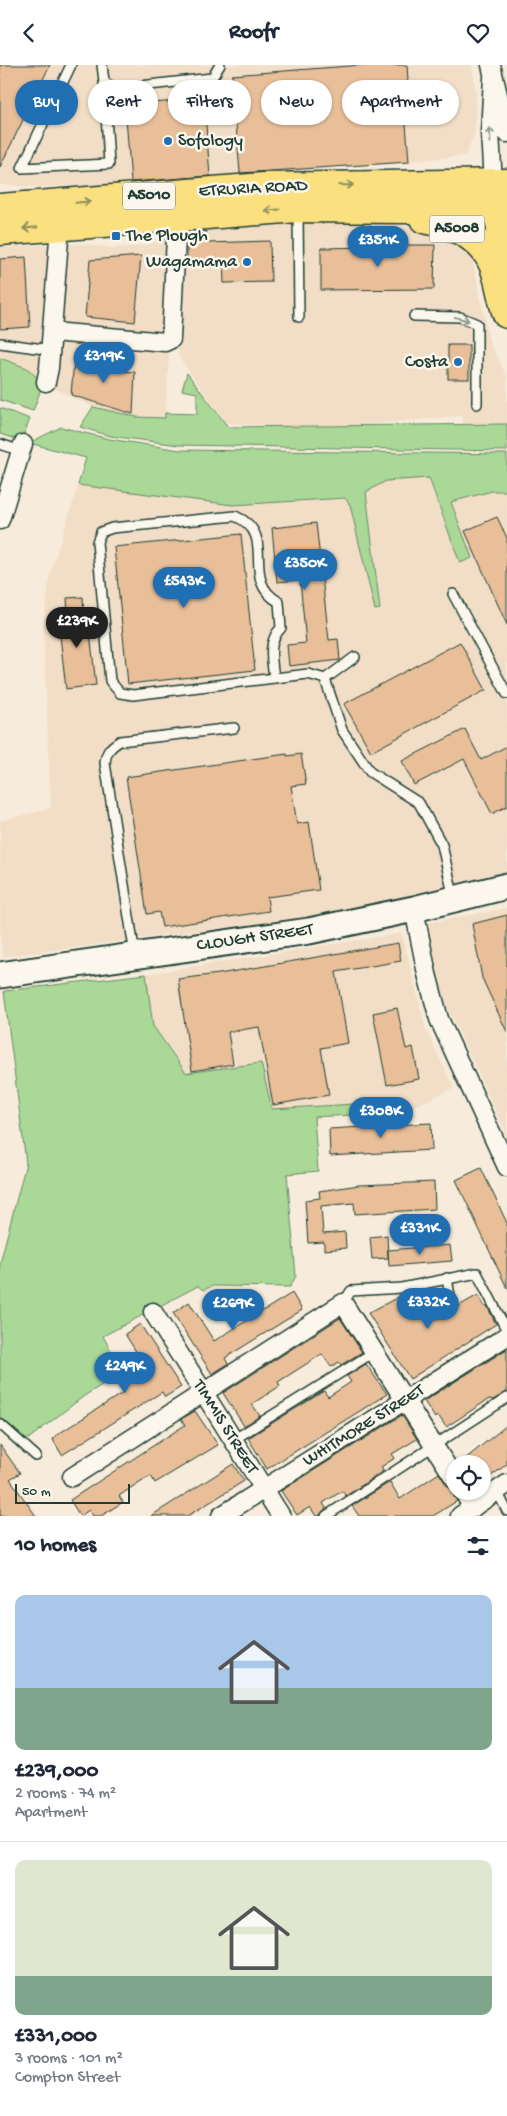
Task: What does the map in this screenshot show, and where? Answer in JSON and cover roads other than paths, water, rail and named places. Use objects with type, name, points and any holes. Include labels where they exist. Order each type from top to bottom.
[{"type":"main road","name":"ETRURIA ROAD","points":[[0,231],[58,215],[500,183]]},
{"type":"main road","points":[[500,183],[507,266]]},
{"type":"main road","name":"ETRURIA ROAD","points":[[0,208],[58,215],[177,216],[298,197],[355,209],[503,211]]},
{"type":"main road","name":"A5008","points":[[355,209],[444,223],[477,240],[493,264],[507,314]]},
{"type":"street","points":[[492,72],[507,133]]},
{"type":"street","points":[[492,72],[490,132],[500,183]]},
{"type":"street","points":[[46,382],[51,351],[58,215]]},
{"type":"street","points":[[52,332],[165,342],[171,339],[177,216]]},
{"type":"street","points":[[0,520],[3,497],[22,447]]},
{"type":"street","name":"CLOUGH STREET","points":[[0,975],[309,931],[414,909],[507,886]]},
{"type":"street","points":[[414,909],[427,975],[439,1019],[507,1167]]},
{"type":"street","points":[[72,1477],[343,1303],[446,1465]]},
{"type":"street","name":"TIMMIS STREET","points":[[153,1312],[280,1516]]},
{"type":"street","name":"WHITMORE STREET","points":[[221,1516],[507,1336]]},
{"type":"street","points":[[467,1512],[502,1488]]},
{"type":"lane","points":[[71,65],[22,168],[109,165],[107,125]]},
{"type":"lane","points":[[102,65],[104,80]]},
{"type":"lane","points":[[158,85],[212,78],[220,65]]},
{"type":"lane","points":[[298,197],[299,317]]},
{"type":"lane","points":[[414,316],[460,317],[477,324],[477,404]]},
{"type":"lane","points":[[0,343],[51,351]]},
{"type":"lane","points":[[0,444],[22,447]]},
{"type":"lane","points":[[274,678],[271,649],[274,636],[281,628],[279,603],[268,596],[260,585],[256,534],[248,522],[235,516],[112,528],[101,532],[97,542],[110,681],[120,693],[133,695],[308,674],[325,679]]},
{"type":"lane","points":[[453,594],[507,693]]},
{"type":"lane","points":[[325,679],[356,657]]},
{"type":"lane","points":[[325,679],[342,730],[370,772],[419,803],[442,845],[454,899]]},
{"type":"lane","points":[[135,955],[106,773],[106,755],[111,746],[120,741],[234,727]]},
{"type":"lane","points":[[343,1303],[351,1291],[402,1288],[476,1273],[507,1331]]},
{"type":"lane","points":[[434,1311],[450,1295],[447,1278]]},
{"type":"lane","points":[[233,1441],[374,1352]]},
{"type":"lane","points":[[326,1516],[507,1398]]},
{"type":"lane","points":[[0,1424],[36,1456]]},
{"type":"lane","points":[[502,1488],[507,1511]]},
{"type":"place","name":"Sofology","points":[[168,141]]},
{"type":"place","name":"The Plough","points":[[116,236]]},
{"type":"place","name":"Wagamama","points":[[247,262]]},
{"type":"place","name":"Costa","points":[[458,362]]}]
